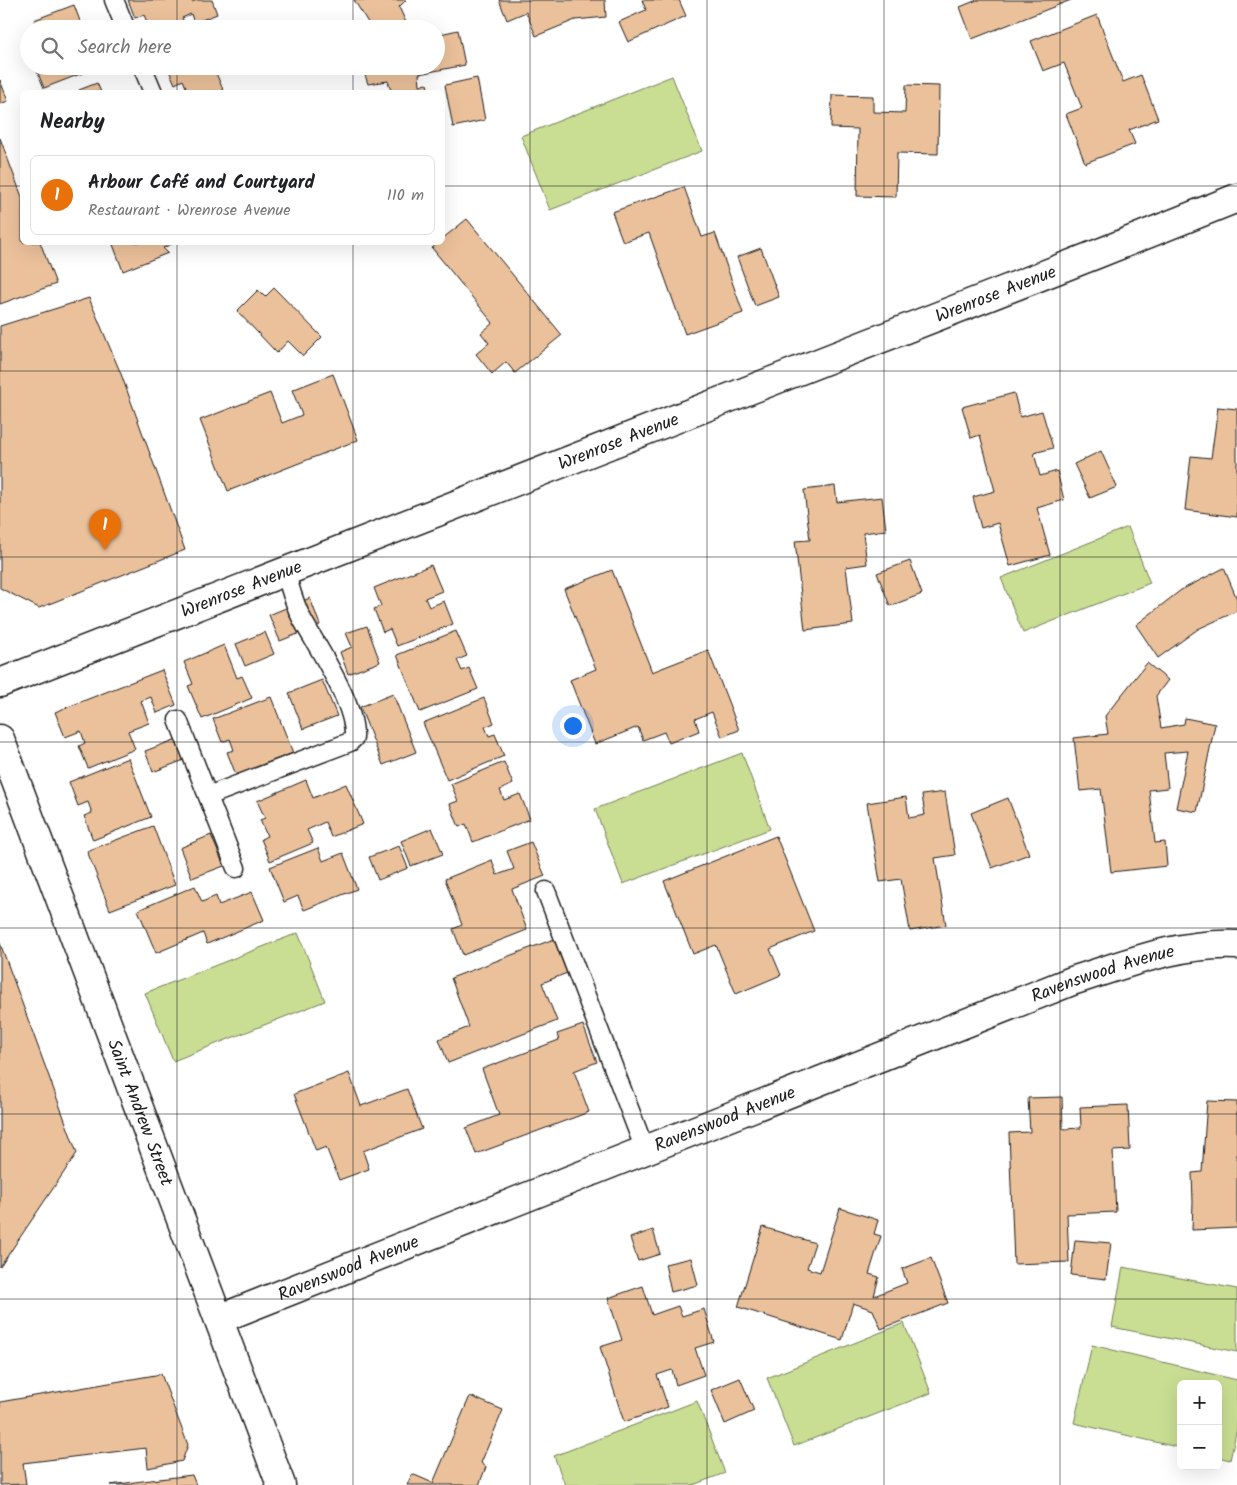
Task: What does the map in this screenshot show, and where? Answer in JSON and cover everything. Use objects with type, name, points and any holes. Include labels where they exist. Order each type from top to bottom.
[{"type":"street","name":"Wrenrose Avenue","points":[[0,683],[1078,262],[1237,198]]},
{"type":"street","name":"Saint Andrew Street","points":[[0,739],[281,1485]]},
{"type":"street","name":"Ravenswood Avenue","points":[[218,1318],[1072,981],[1169,951],[1195,946],[1237,945]]},
{"type":"lane","points":[[114,0],[122,20]]},
{"type":"lane","points":[[146,75],[152,90]]},
{"type":"lane","points":[[208,796],[350,742],[354,738],[351,717],[340,688],[301,616],[285,571]]},
{"type":"lane","points":[[178,720],[236,868]]},
{"type":"lane","points":[[546,891],[645,1150]]},
{"type":"green space","points":[[672,76],[702,151],[550,210],[521,136]]},
{"type":"green space","points":[[1128,527],[1150,583],[1023,633],[1001,578]]},
{"type":"green space","points":[[742,753],[770,829],[623,884],[595,809]]},
{"type":"green space","points":[[298,933],[325,1001],[173,1061],[145,993]]},
{"type":"green space","points":[[1123,1267],[1237,1289],[1237,1352],[1112,1327]]},
{"type":"green space","points":[[904,1323],[931,1393],[794,1446],[767,1378]]},
{"type":"green space","points":[[1092,1345],[1237,1380],[1237,1428],[1230,1460],[1222,1458],[1222,1380],[1177,1380],[1177,1447],[1074,1423]]},
{"type":"green space","points":[[697,1401],[725,1473],[693,1485],[565,1485],[554,1456]]},
{"type":"building","points":[[128,0],[191,0],[192,2],[212,0],[217,14],[202,20],[193,20],[191,14],[182,18],[183,20],[146,20],[144,15],[135,18]]},
{"type":"building","points":[[354,0],[406,0],[399,7],[405,20],[366,20]]},
{"type":"building","points":[[499,0],[605,0],[606,17],[575,20],[536,36],[526,12],[507,20]]},
{"type":"building","points":[[642,0],[679,0],[686,16],[628,42],[619,22],[646,10]]},
{"type":"building","points":[[977,0],[1071,0],[972,39],[960,7]]},
{"type":"building","points":[[74,5],[80,20],[34,20]]},
{"type":"building","points":[[1097,15],[1123,82],[1141,75],[1158,119],[1129,130],[1135,144],[1085,163],[1066,114],[1082,108],[1064,63],[1043,71],[1031,41]]},
{"type":"building","points":[[458,30],[465,65],[445,69],[445,33]]},
{"type":"building","points":[[39,75],[78,75],[44,88]]},
{"type":"building","points":[[171,75],[217,75],[223,90],[187,90],[183,80],[175,84]]},
{"type":"building","points":[[365,75],[419,75],[420,85],[427,84],[428,90],[391,90],[388,81],[368,84]]},
{"type":"building","points":[[477,78],[485,120],[453,127],[445,85]]},
{"type":"building","points":[[0,80],[8,101],[0,104]]},
{"type":"building","points":[[97,83],[100,90],[79,90]]},
{"type":"building","points":[[906,85],[939,86],[938,154],[897,153],[896,197],[857,196],[858,129],[831,128],[832,95],[873,96],[873,112],[905,113]]},
{"type":"building","points":[[0,138],[20,192],[20,245],[41,245],[56,284],[0,304]]},
{"type":"building","points":[[684,187],[702,237],[715,233],[743,313],[685,334],[649,233],[623,242],[612,212]]},
{"type":"building","points":[[467,219],[562,335],[515,373],[506,362],[492,374],[476,354],[489,343],[481,333],[493,323],[432,248],[436,245],[445,245],[445,237]]},
{"type":"building","points":[[113,245],[170,245],[163,248],[168,253],[123,271]]},
{"type":"building","points":[[761,248],[779,297],[755,306],[737,257]]},
{"type":"building","points":[[274,288],[322,337],[303,356],[288,341],[277,353],[237,311],[258,290],[265,297]]},
{"type":"building","points":[[89,298],[121,374],[185,550],[39,608],[0,588],[0,326]]},
{"type":"building","points":[[333,374],[358,440],[228,491],[200,420],[270,393],[282,423],[302,415],[292,390]]},
{"type":"building","points":[[1014,393],[1020,417],[1042,411],[1053,448],[1034,453],[1040,476],[1057,471],[1064,500],[1037,508],[1050,555],[1010,566],[998,523],[981,528],[973,497],[995,491],[980,435],[971,438],[962,407]]},
{"type":"building","points":[[1218,407],[1237,409],[1237,517],[1185,510],[1191,456],[1211,458]]},
{"type":"building","points":[[1101,451],[1117,487],[1090,498],[1074,464]]},
{"type":"building","points":[[835,486],[837,502],[882,497],[886,530],[863,533],[867,564],[846,567],[853,624],[805,630],[795,541],[810,540],[804,490]]},
{"type":"building","points":[[910,561],[922,594],[890,606],[877,573]]},
{"type":"building","points":[[431,565],[442,591],[425,598],[429,607],[444,601],[453,624],[397,646],[390,629],[383,632],[374,609],[381,606],[374,588]]},
{"type":"building","points":[[1224,568],[1237,599],[1237,611],[1198,629],[1158,658],[1136,625],[1181,590]]},
{"type":"building","points":[[612,570],[652,672],[708,650],[739,730],[722,737],[712,712],[695,719],[699,731],[669,743],[664,732],[643,740],[638,727],[595,744],[570,680],[596,669],[564,589]]},
{"type":"building","points":[[310,598],[320,625],[280,641],[269,615]]},
{"type":"building","points":[[367,626],[380,662],[348,674],[340,652],[352,647],[346,633]]},
{"type":"building","points":[[456,631],[467,656],[457,660],[462,671],[469,668],[478,689],[420,712],[397,655]]},
{"type":"building","points":[[265,632],[274,654],[245,666],[236,644]]},
{"type":"building","points":[[224,645],[237,678],[242,676],[252,698],[202,719],[188,686],[193,684],[184,662]]},
{"type":"building","points":[[1147,663],[1168,680],[1156,696],[1161,728],[1184,724],[1185,718],[1215,724],[1197,812],[1176,808],[1188,751],[1164,753],[1168,788],[1149,790],[1155,843],[1165,842],[1167,866],[1111,872],[1101,789],[1080,791],[1074,738],[1108,734],[1105,716]]},
{"type":"building","points":[[162,670],[176,705],[157,713],[151,697],[141,701],[149,723],[128,731],[135,749],[88,768],[79,746],[85,743],[81,731],[65,737],[55,712]]},
{"type":"building","points":[[322,680],[337,716],[303,729],[289,693]]},
{"type":"building","points":[[393,694],[416,752],[383,765],[360,707]]},
{"type":"building","points":[[271,697],[293,753],[236,775],[227,752],[234,750],[230,739],[222,742],[213,719]]},
{"type":"building","points":[[484,698],[494,723],[485,727],[489,736],[495,734],[504,756],[447,780],[423,723]]},
{"type":"building","points":[[177,739],[184,760],[153,772],[145,751]]},
{"type":"building","points":[[128,758],[151,817],[93,840],[84,816],[92,813],[88,802],[78,806],[69,782]]},
{"type":"building","points":[[504,762],[513,784],[500,790],[504,800],[520,794],[530,819],[473,842],[466,824],[459,827],[450,804],[458,801],[451,784]]},
{"type":"building","points":[[306,780],[313,798],[346,784],[363,824],[331,837],[325,822],[307,830],[313,843],[270,861],[261,839],[267,836],[260,820],[265,818],[257,801]]},
{"type":"building","points":[[945,792],[955,855],[935,858],[946,925],[910,931],[901,879],[880,882],[867,803],[906,797],[909,818],[925,815],[922,795]]},
{"type":"building","points":[[1008,798],[1029,854],[992,868],[971,813]]},
{"type":"building","points":[[153,826],[175,885],[110,910],[87,851]]},
{"type":"building","points":[[432,828],[443,854],[411,866],[401,841]]},
{"type":"building","points":[[211,835],[224,866],[192,878],[180,848]]},
{"type":"building","points":[[776,836],[814,931],[770,949],[781,975],[736,994],[716,945],[693,954],[664,881]]},
{"type":"building","points":[[531,842],[545,876],[512,889],[527,930],[463,955],[453,929],[462,925],[445,879],[492,860],[497,875],[514,869],[507,851]]},
{"type":"building","points":[[399,846],[408,868],[378,880],[369,857]]},
{"type":"building","points":[[318,848],[323,861],[343,853],[357,889],[304,910],[298,896],[284,902],[270,867]]},
{"type":"building","points":[[195,886],[202,902],[216,896],[219,905],[252,892],[264,920],[207,944],[203,933],[156,953],[138,910]]},
{"type":"building","points":[[554,939],[567,973],[542,983],[557,1021],[448,1063],[439,1039],[469,1027],[451,978]]},
{"type":"building","points":[[0,943],[77,1153],[0,1267]]},
{"type":"building","points":[[583,1025],[597,1062],[574,1071],[589,1112],[476,1154],[466,1128],[499,1115],[482,1069],[559,1040],[557,1034]]},
{"type":"building","points":[[349,1073],[361,1106],[407,1089],[422,1129],[363,1151],[369,1169],[339,1180],[326,1147],[316,1151],[294,1094]]},
{"type":"building","points":[[1062,1097],[1063,1129],[1081,1128],[1080,1107],[1128,1105],[1130,1150],[1113,1151],[1116,1212],[1067,1214],[1069,1262],[1014,1264],[1009,1133],[1030,1132],[1028,1098]]},
{"type":"building","points":[[1207,1101],[1237,1102],[1237,1228],[1192,1230],[1192,1173],[1202,1172]]},
{"type":"building","points":[[840,1208],[878,1220],[874,1234],[881,1236],[869,1274],[879,1277],[874,1296],[907,1283],[902,1269],[931,1258],[948,1303],[881,1329],[873,1310],[853,1303],[842,1340],[738,1307],[763,1227],[815,1243],[807,1268],[820,1272]]},
{"type":"building","points":[[653,1230],[660,1254],[638,1261],[630,1238]]},
{"type":"building","points":[[1075,1240],[1111,1243],[1106,1279],[1071,1275]]},
{"type":"building","points":[[691,1258],[698,1285],[671,1292],[665,1264]]},
{"type":"building","points":[[643,1286],[652,1315],[678,1306],[682,1316],[704,1309],[714,1342],[695,1348],[704,1375],[676,1385],[672,1370],[657,1375],[668,1407],[624,1422],[600,1347],[622,1340],[608,1298]]},
{"type":"building","points":[[161,1374],[188,1445],[182,1461],[148,1468],[146,1448],[23,1463],[26,1484],[0,1485],[0,1402]]},
{"type":"building","points":[[740,1378],[754,1411],[725,1424],[711,1390]]},
{"type":"building","points":[[470,1396],[503,1410],[481,1463],[486,1467],[479,1485],[407,1485],[412,1474],[433,1483]]},
{"type":"building","points":[[192,1475],[196,1485],[110,1485]]},
{"type":"place","name":"Arbour Café and Courtyard","points":[[105,550]]}]
